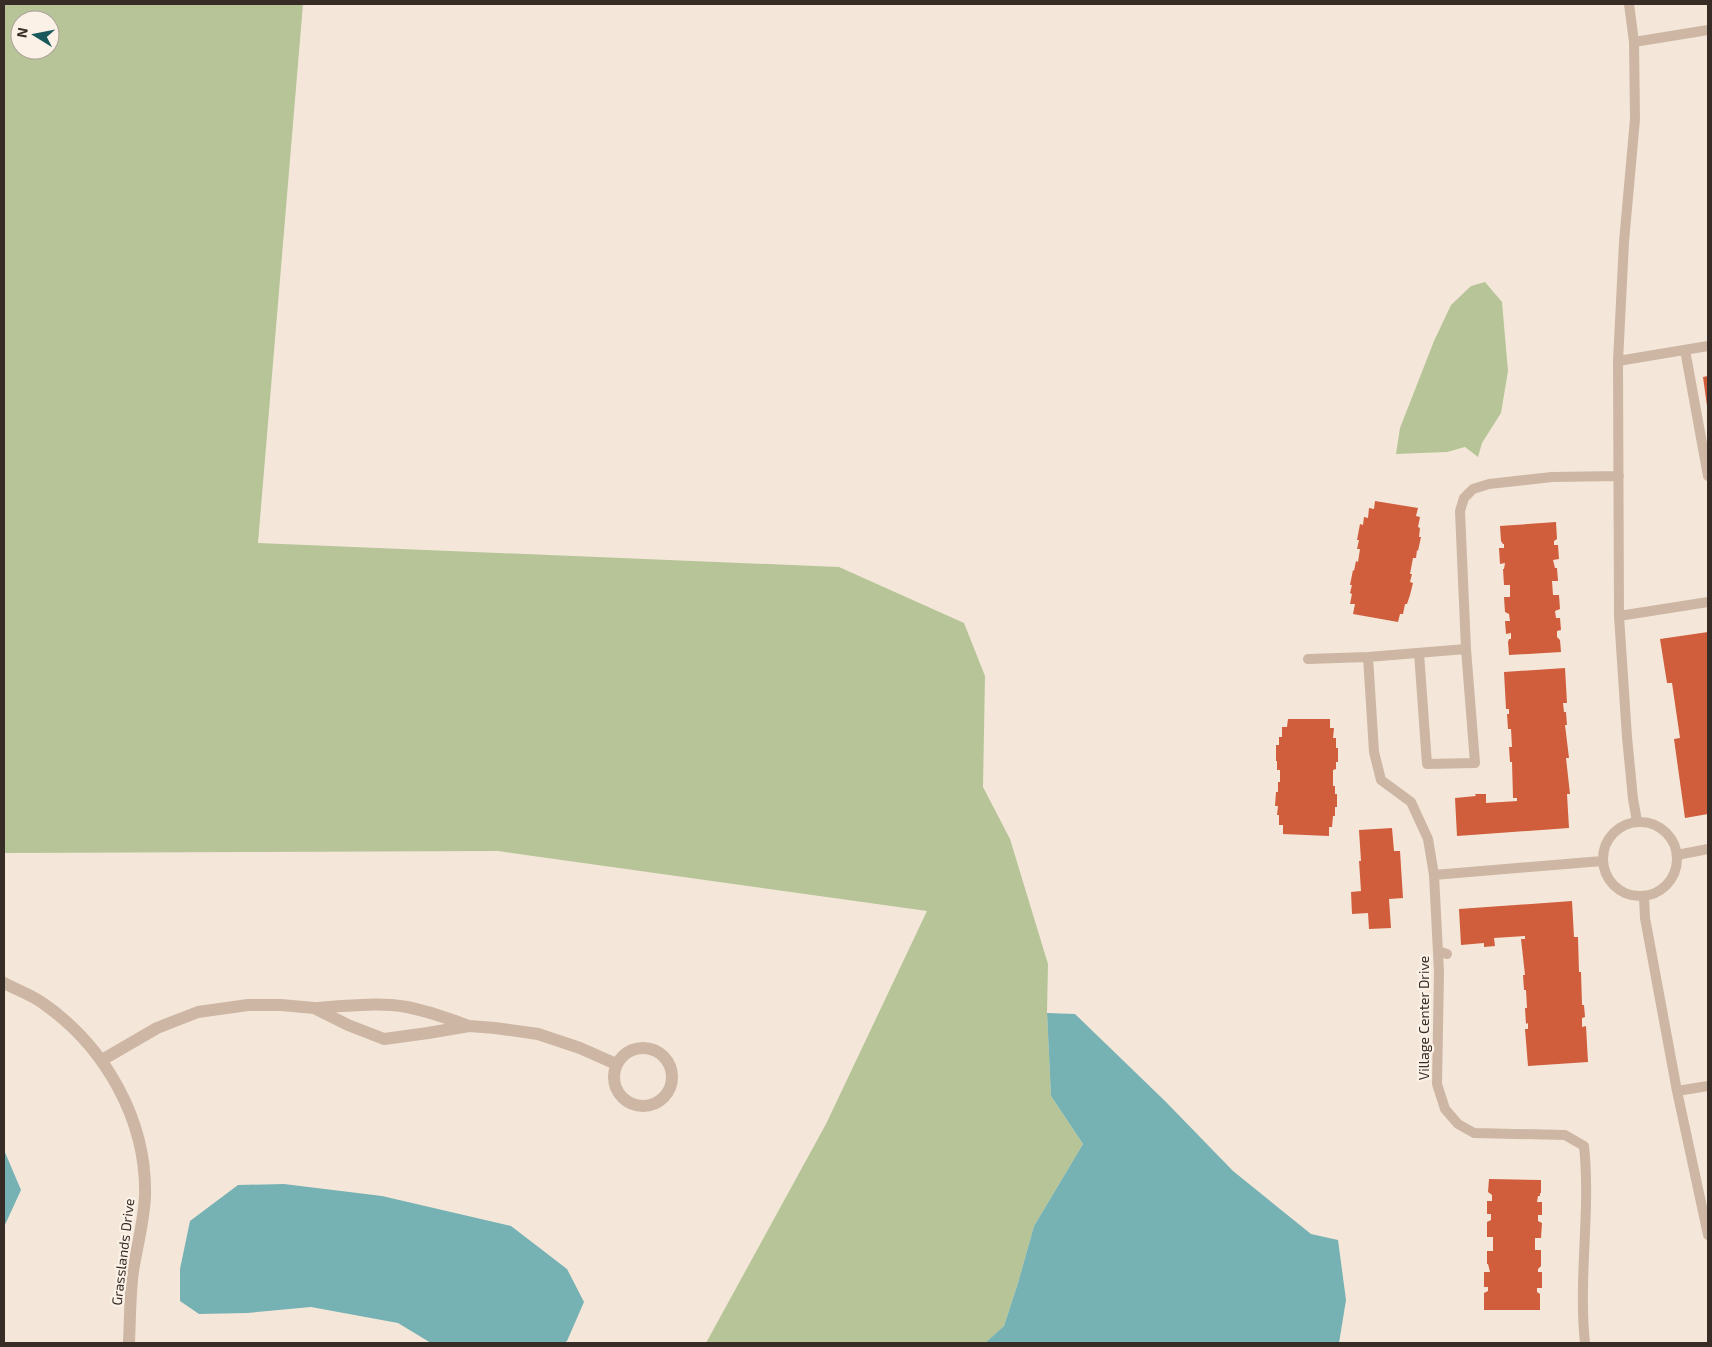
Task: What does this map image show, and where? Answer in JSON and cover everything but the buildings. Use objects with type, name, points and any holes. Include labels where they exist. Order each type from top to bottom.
[{"type":"street","name":"Grasslands Drive","points":[[4,983],[44,1003],[74,1030],[102,1060],[119,1086],[132,1118],[142,1154],[145,1195],[141,1232],[133,1272],[129,1343]]},
{"type":"street","points":[[102,1060],[157,1028],[198,1012],[248,1004],[281,1004],[314,1008],[406,1007],[428,1012],[469,1026],[538,1034],[580,1048],[616,1064]]},
{"type":"street","points":[[314,1008],[348,1025],[384,1039],[469,1026]]},
{"type":"street","points":[[639,1048],[648,1048],[657,1052],[664,1057],[672,1075],[667,1093],[660,1100],[652,1104],[633,1105],[625,1100],[614,1084],[616,1064],[622,1056],[639,1048]]},
{"type":"lane","points":[[1629,4],[1634,42],[1635,119],[1624,242],[1618,361],[1619,616],[1627,738],[1637,821]]},
{"type":"lane","points":[[1634,42],[1708,30]]},
{"type":"lane","points":[[1618,361],[1708,346]]},
{"type":"lane","points":[[1685,350],[1708,476]]},
{"type":"lane","points":[[1419,653],[1427,764],[1475,763],[1466,649],[1460,511],[1464,498],[1473,489],[1489,484],[1566,477],[1619,476]]},
{"type":"lane","points":[[1619,616],[1708,602]]},
{"type":"lane","points":[[1308,659],[1368,657],[1466,649]]},
{"type":"lane","name":"Village Center Drive","points":[[1368,657],[1374,752],[1381,780],[1410,802],[1428,839],[1434,875],[1442,952],[1437,1084],[1445,1109],[1458,1124],[1474,1133],[1565,1135],[1584,1146],[1587,1171],[1582,1316],[1585,1343]]},
{"type":"lane","points":[[1637,821],[1649,822],[1660,826],[1674,844],[1677,855],[1677,867],[1665,887],[1656,894],[1644,896],[1632,896],[1611,884],[1605,873],[1602,861],[1603,849],[1608,839],[1621,827],[1637,821]]},
{"type":"lane","points":[[1677,855],[1708,849]]},
{"type":"lane","points":[[1434,875],[1602,861]]},
{"type":"lane","points":[[1644,896],[1645,918],[1677,1091],[1708,1234]]},
{"type":"lane","points":[[1677,1091],[1708,1086]]},
{"type":"green space","points":[[4,4],[303,4],[258,543],[839,567],[964,623],[985,676],[983,787],[1010,839],[1048,964],[1047,1013],[1051,1096],[1083,1144],[1034,1226],[1004,1326],[985,1343],[706,1343],[826,1124],[927,911],[498,851],[4,853]]},
{"type":"green space","points":[[1485,282],[1502,302],[1508,371],[1501,413],[1482,443],[1478,457],[1465,447],[1447,452],[1396,454],[1400,428],[1434,341],[1451,305],[1471,286]]},
{"type":"water","points":[[1047,1013],[1075,1014],[1165,1101],[1233,1171],[1311,1234],[1338,1240],[1346,1300],[1339,1343],[985,1343],[1004,1326],[1034,1226],[1083,1144],[1051,1096]]},
{"type":"water","points":[[4,1150],[21,1190],[4,1227]]},
{"type":"water","points":[[284,1184],[382,1196],[511,1226],[567,1269],[584,1302],[567,1341],[564,1343],[431,1343],[398,1323],[311,1307],[247,1313],[199,1314],[180,1301],[180,1269],[190,1221],[238,1185]]}]
